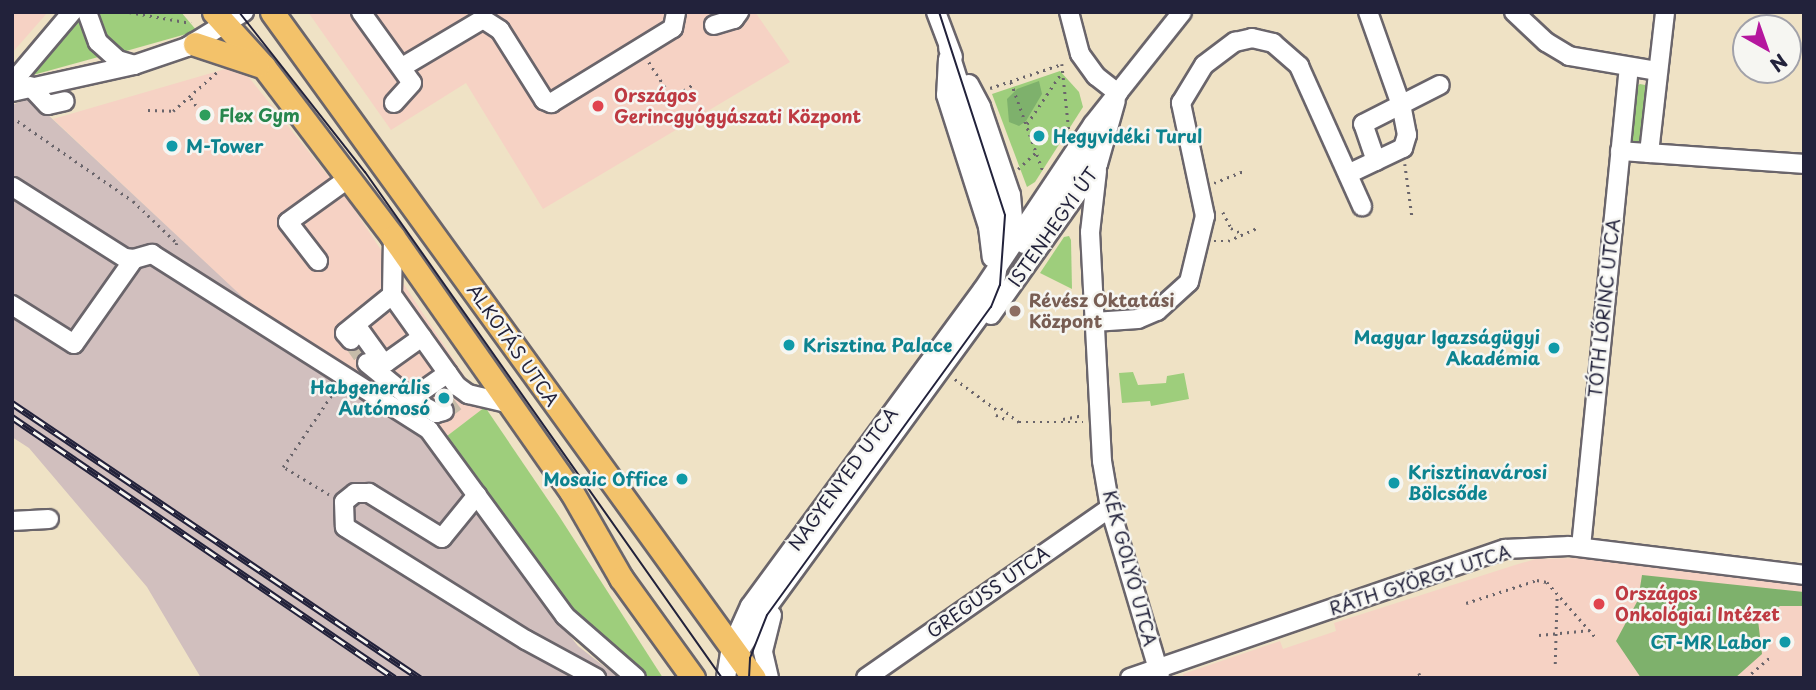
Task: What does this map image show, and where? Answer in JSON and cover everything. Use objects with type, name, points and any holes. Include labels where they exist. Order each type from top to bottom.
[{"type":"main road","name":"ALKOTÁS UTCA","points":[[272,12],[754,678]]},
{"type":"main road","name":"ALKOTÁS UTCA","points":[[216,24],[264,67],[393,237],[571,491],[621,578],[694,678]]},
{"type":"main road","points":[[216,24],[264,67]]},
{"type":"street","points":[[12,92],[21,85],[72,12]]},
{"type":"street","points":[[88,12],[98,43],[118,60],[134,65]]},
{"type":"street","points":[[361,12],[404,66],[412,83],[394,103]]},
{"type":"street","points":[[404,66],[483,19],[500,30],[544,100],[551,103],[673,28],[676,12]]},
{"type":"street","points":[[713,25],[734,19],[739,12]]},
{"type":"street","points":[[936,12],[997,200],[1010,277],[991,316]]},
{"type":"street","points":[[1069,12],[1080,54],[1113,99]]},
{"type":"street","name":"ISTENHEGYI ÚT","points":[[1015,238],[1113,99],[1182,12]]},
{"type":"street","points":[[1348,174],[1403,148],[1407,135],[1401,105],[1368,12]]},
{"type":"street","points":[[1514,12],[1546,42],[1569,56],[1658,71]]},
{"type":"street","points":[[1649,153],[1665,12]]},
{"type":"street","points":[[21,85],[134,65],[216,24]]},
{"type":"street","points":[[1094,322],[1138,319],[1173,300],[1189,282],[1202,238],[1206,186],[1181,103],[1204,65],[1235,42],[1252,38],[1273,43],[1299,66],[1362,205]]},
{"type":"street","points":[[948,48],[981,107],[1011,195],[1015,238],[1006,260]]},
{"type":"street","points":[[948,48],[946,95],[993,245],[989,286]]},
{"type":"street","name":"TÓTH LŐRINC UTCA","points":[[1581,547],[1629,68]]},
{"type":"street","points":[[21,85],[48,105],[65,101]]},
{"type":"street","points":[[1376,161],[1363,124],[1440,85]]},
{"type":"street","name":"ISTENHEGYI ÚT","points":[[991,316],[1098,164],[1113,99]]},
{"type":"street","name":"ISTENHEGYI ÚT","points":[[989,286],[1090,151],[1113,99]]},
{"type":"street","points":[[1620,150],[1804,164]]},
{"type":"street","name":"KÉK GOLYÓ UTCA","points":[[1098,164],[1090,232],[1097,417],[1110,508],[1159,672]]},
{"type":"street","points":[[318,261],[288,222],[349,178]]},
{"type":"street","points":[[13,187],[125,258],[134,259],[152,254],[429,430],[565,616],[636,678]]},
{"type":"street","name":"ISTENHEGYI ÚT","points":[[1011,195],[1020,206],[1041,201]]},
{"type":"street","points":[[393,237],[392,295],[448,373],[456,402]]},
{"type":"street","points":[[12,305],[75,344],[134,259]]},
{"type":"street","name":"NAGYENYED UTCA","points":[[726,678],[750,606],[989,286]]},
{"type":"street","points":[[392,295],[353,332],[387,362],[422,337]]},
{"type":"street","name":"NAGYENYED UTCA","points":[[769,678],[763,651],[770,618],[991,316]]},
{"type":"street","points":[[367,363],[411,399],[436,413],[456,402],[511,404]]},
{"type":"street","points":[[411,399],[448,373]]},
{"type":"street","points":[[477,495],[442,538],[369,493],[355,493],[344,502],[345,527],[526,640],[596,678]]},
{"type":"street","name":"GREGUSS UTCA","points":[[866,678],[1110,508]]},
{"type":"street","points":[[12,521],[49,520]]},
{"type":"street","name":"RÁTH GYÖRGY UTCA","points":[[1130,678],[1159,672],[1505,549],[1581,547],[1804,575]]},
{"type":"path","points":[[129,12],[216,24]]},
{"type":"path","points":[[639,48],[672,98],[692,85]]},
{"type":"path","points":[[980,91],[1062,64],[1069,135]]},
{"type":"path","points":[[1027,124],[1063,71]]},
{"type":"path","points":[[148,110],[173,111],[212,80]]},
{"type":"path","points":[[1011,81],[1044,174]]},
{"type":"path","points":[[191,98],[197,107]]},
{"type":"path","points":[[12,117],[133,201],[177,243],[175,251]]},
{"type":"path","points":[[1403,148],[1412,216]]},
{"type":"path","points":[[1010,174],[1036,152]]},
{"type":"path","points":[[1218,196],[1206,186],[1244,171]]},
{"type":"path","points":[[1221,208],[1231,228],[1243,234]]},
{"type":"path","points":[[1202,238],[1228,241],[1257,228]]},
{"type":"path","points":[[948,374],[999,409],[1008,408],[1011,418],[1019,422],[1083,422]]},
{"type":"path","points":[[344,375],[283,467],[344,502]]},
{"type":"path","points":[[996,415],[1008,420]]},
{"type":"path","points":[[1061,420],[1083,415]]},
{"type":"path","points":[[1466,603],[1537,580],[1548,582],[1597,639]]},
{"type":"path","points":[[1555,664],[1557,594]]},
{"type":"path","points":[[1539,635],[1591,630]]},
{"type":"path","points":[[1746,678],[1771,656]]},
{"type":"path","points":[[1419,673],[1421,678]]},
{"type":"shaded area","points":[[12,12],[48,12],[12,53]]},
{"type":"shaded area","name":"Országos Gerincgyógyászati Központ","points":[[308,12],[755,12],[790,62],[543,209],[466,83],[391,130]]},
{"type":"shaded area","points":[[239,65],[350,203],[485,407],[447,436],[265,319],[53,119]]},
{"type":"shaded area","points":[[30,98],[265,318],[447,436],[518,545],[564,601],[547,607],[578,646],[619,678],[201,678],[147,587],[29,448],[12,437],[12,105]]},
{"type":"shaded area","name":"Országos Onkológiai Intézet","points":[[1584,558],[1804,584],[1804,678],[1184,678],[1183,674],[1280,641],[1283,649],[1336,631],[1334,623],[1515,565],[1536,559]]},
{"type":"green space","points":[[96,12],[181,12],[197,31],[126,51],[115,48],[101,33]]},
{"type":"green space","points":[[79,15],[84,36],[102,56],[33,75],[30,71]]},
{"type":"green space","points":[[1060,71],[1079,92],[1083,107],[1035,182],[1027,187],[992,94]]},
{"type":"green space","points":[[1039,81],[1042,94],[1026,121],[1019,126],[1009,122],[1007,99],[1017,89]]},
{"type":"green space","points":[[1640,84],[1645,85],[1647,95],[1641,141],[1630,145],[1634,88]]},
{"type":"green space","points":[[1069,236],[1072,289],[1040,273],[1064,237]]},
{"type":"green space","points":[[1133,372],[1138,385],[1166,383],[1167,376],[1184,373],[1189,399],[1151,406],[1150,401],[1122,403],[1119,373]]},
{"type":"green space","points":[[485,407],[663,678],[646,678],[585,627],[518,545],[447,436]]},
{"type":"green space","points":[[1642,575],[1804,592],[1804,606],[1780,606],[1758,620],[1762,654],[1735,678],[1641,678],[1616,641],[1638,600]]},
{"type":"tunnel","points":[[351,340],[367,363]]},
{"type":"tunnel","points":[[444,411],[456,402]]},
{"type":"tram line","points":[[239,12],[365,172],[722,678]]},
{"type":"tram line","points":[[749,678],[750,658],[767,615],[991,307],[1000,285],[1005,215],[939,12]]},
{"type":"railway","points":[[12,403],[420,678]]},
{"type":"railway","points":[[12,417],[395,678]]},
{"type":"place","name":"Országos Gerincgyógyászati Központ","points":[[598,106]]},
{"type":"place","name":"Flex Gym","points":[[205,115]]},
{"type":"place","name":"Hegyvidéki Turul","points":[[1039,136]]},
{"type":"place","name":"M-Tower","points":[[172,146]]},
{"type":"place","name":"Révész Oktatási Központ","points":[[1015,311]]},
{"type":"place","name":"Krisztina Palace","points":[[789,345]]},
{"type":"place","name":"Magyar Igazságügyi Akadémia","points":[[1554,348]]},
{"type":"place","name":"Habgenerális Autómosó","points":[[444,398]]},
{"type":"place","name":"Mosaic Office","points":[[682,479]]},
{"type":"place","name":"Krisztinavárosi Bölcsőde","points":[[1394,483]]},
{"type":"place","name":"Országos Onkológiai Intézet","points":[[1599,604]]},
{"type":"place","name":"CT-MR Labor","points":[[1785,642]]}]
